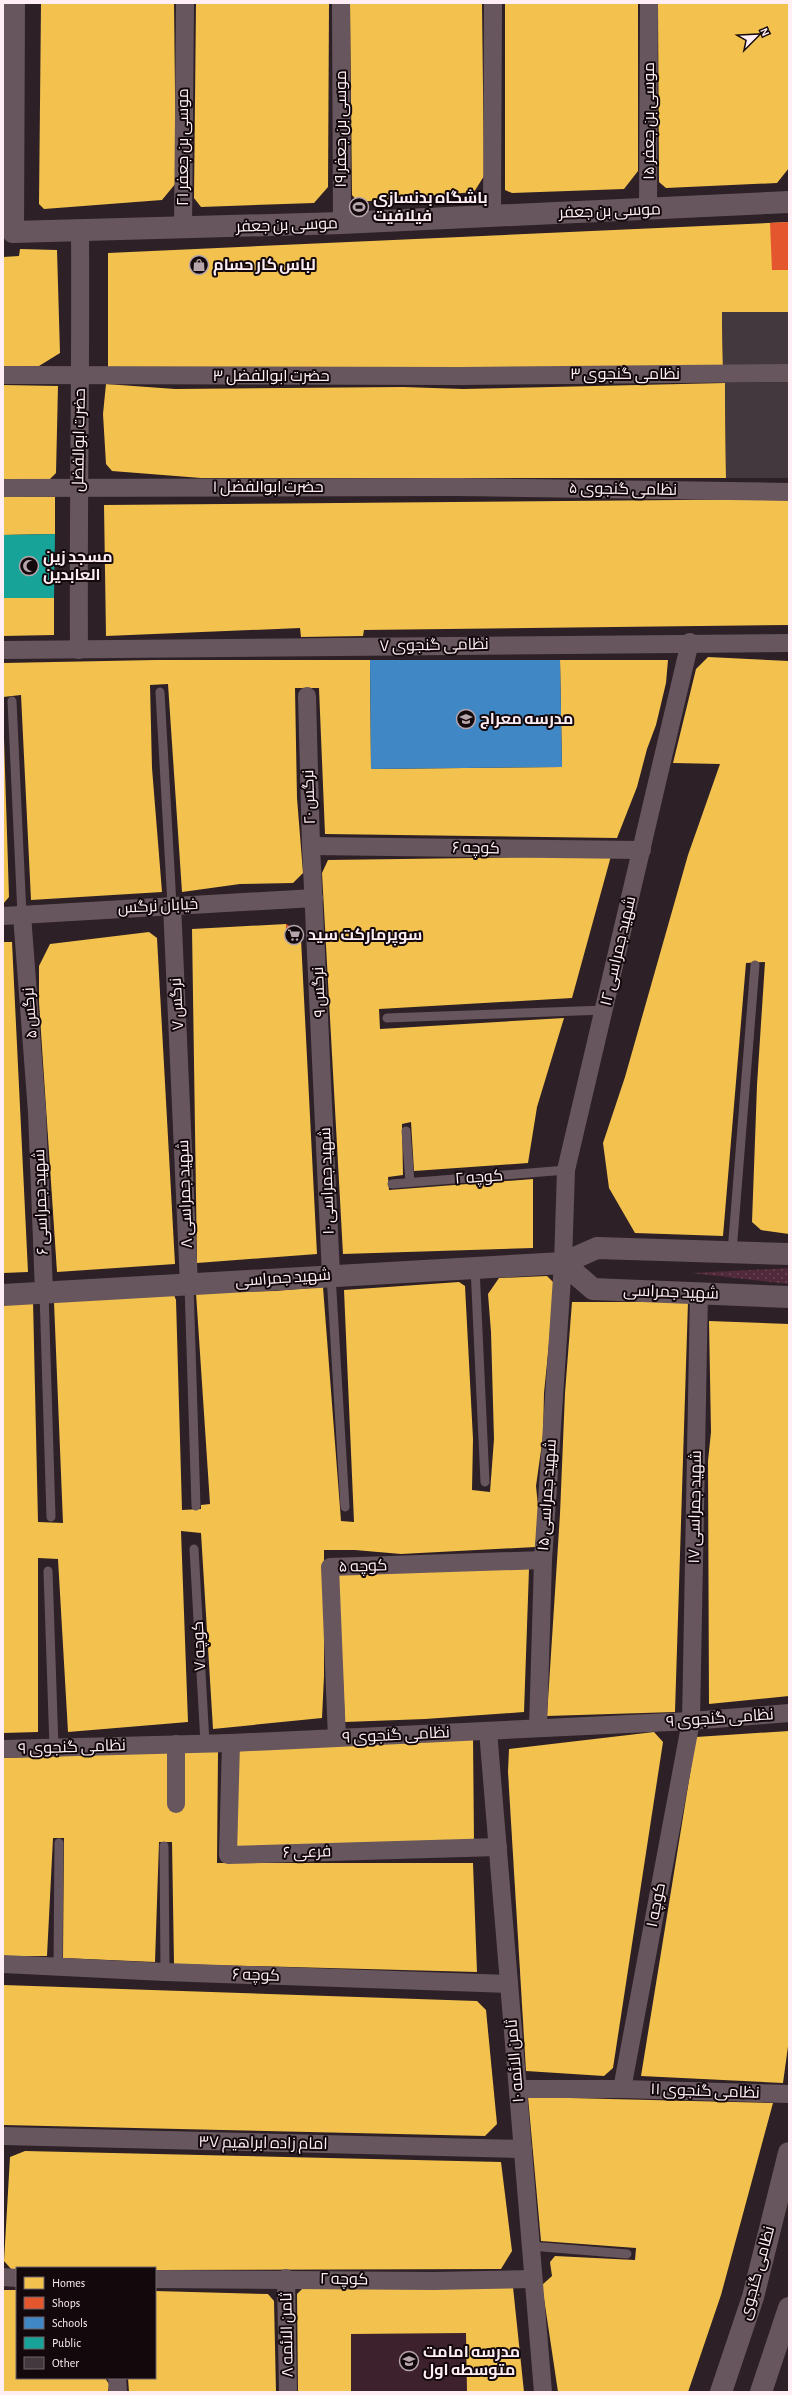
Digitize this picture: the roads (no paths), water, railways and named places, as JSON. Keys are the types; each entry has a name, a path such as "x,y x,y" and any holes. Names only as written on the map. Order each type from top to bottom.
{"street":[{"name":"موسی بن جعفر","path":"14,3 8,143 8,235 80,231 342,223 648,210 789,202"},
{"name":"موسی بن جعفر ۲۱","path":"183,229 184,3"},
{"name":"موسی بن جعفر ۱۹","path":"341,3 342,223"},
{"path":"492,216 493,3"},
{"name":"موسی بن جعفر ۱۵","path":"648,210 649,3"},
{"name":"حضرت ابوالفضل","path":"79,650 78,488 81,375 80,231"},
{"name":"نظامی گنجوی ۳","path":"461,376 789,373"},
{"name":"حضرت ابوالفضل ۳","path":"3,375 461,376"},
{"name":"حضرت ابوالفضل ۱","path":"3,488 458,487"},
{"name":"نظامی گنجوی ۵","path":"458,487 789,492"},
{"name":"نظامی گنجوی ۷","path":"3,650 690,642 789,643"},
{"name":"شهید جمراسی ۱۲","path":"563,1263 566,1170 605,1010 690,642"},
{"name":"نرگس ۲۰","path":"306,696 314,898"},
{"name":"کوچه ۶","path":"311,846 642,850"},
{"name":"خیابان نرگس","path":"3,916 172,905 314,898"},
{"name":"نرگس ۹","path":"314,898 323,1087"},
{"name":"نرگس ۷","path":"172,905 182,1102"},
{"name":"نرگس ۵","path":"22,915 37,1112"},
{"name":"شهید جمراسی ۱۰","path":"323,1087 332,1275"},
{"name":"شهید جمراسی ۸","path":"182,1102 189,1285"},
{"name":"شهید جمراسی ۶","path":"37,1112 44,1292"},
{"name":"شهید جمراسی","path":"3,1295 563,1263 596,1248 789,1254"},
{"name":"شهید جمراسی","path":"563,1263 593,1289 700,1292 789,1297"},
{"name":"شهید جمراسی ۱۵","path":"538,1728 543,1560 563,1263"},
{"name":"شهید جمراسی ۱۷","path":"691,1721 700,1292"},
{"name":"کوچه ۵","path":"337,1738 330,1566 543,1560"},
{"name":"نظامی گنجوی ۹","path":"3,1749 230,1743 691,1721 789,1713"},
{"name":"کوچه ۱","path":"622,2089 691,1721"},
{"name":"ثامن الائمه ۱۰","path":"488,1731 543,2392"},
{"name":"فرعی ۶","path":"230,1743 228,1854 498,1847"},
{"path":"176,1744 176,1804"},
{"name":"کوچه ۶","path":"3,1964 165,1972 509,1984"},
{"name":"نظامی گنجوی ۱۱","path":"518,2089 622,2089 789,2094"},
{"name":"امام زاده ابراهیم ۳۷","path":"3,2136 523,2149"},
{"name":"نظامی گنجوی","path":"721,2392 753,2297 789,2153"},
{"path":"3,2277 16,2278"},
{"name":"ثامن الائمه ۸","path":"286,2278 288,2392"},
{"name":"کوچه ۲","path":"156,2279 533,2279"},
{"path":"761,2392 789,2308"},
{"path":"117,2379 118,2392"}],"lane":[{"path":"160,692 172,905"},
{"path":"12,701 22,915"},
{"path":"732,1252 755,965"},
{"path":"387,1018 605,1010"},
{"path":"406,1131 410,1182"},
{"name":"کوچه ۲","path":"392,1184 566,1170"},
{"path":"474,1267 485,1482"},
{"path":"332,1275 345,1507"},
{"path":"189,1285 196,1506"},
{"path":"44,1292 51,1517"},
{"name":"کوچه ۷","path":"194,1549 205,1743"},
{"path":"48,1571 54,1748"},
{"path":"58,1966 59,1843"},
{"path":"164,1846 165,1972"},
{"path":"531,2246 627,2254"}],"place":[{"name":"باشگاه بدنسازی فیلافیت","path":"359,207"},
{"name":"لباس کار حسام","path":"199,265"},
{"name":"مسجد زین العابدین","path":"29,566"},
{"name":"مدرسه معراج","path":"466,719"},
{"name":"سوپرمارکت سید","path":"294,935"},
{"name":"مدرسه امامت متوسطه اول","path":"409,2361"}]}
